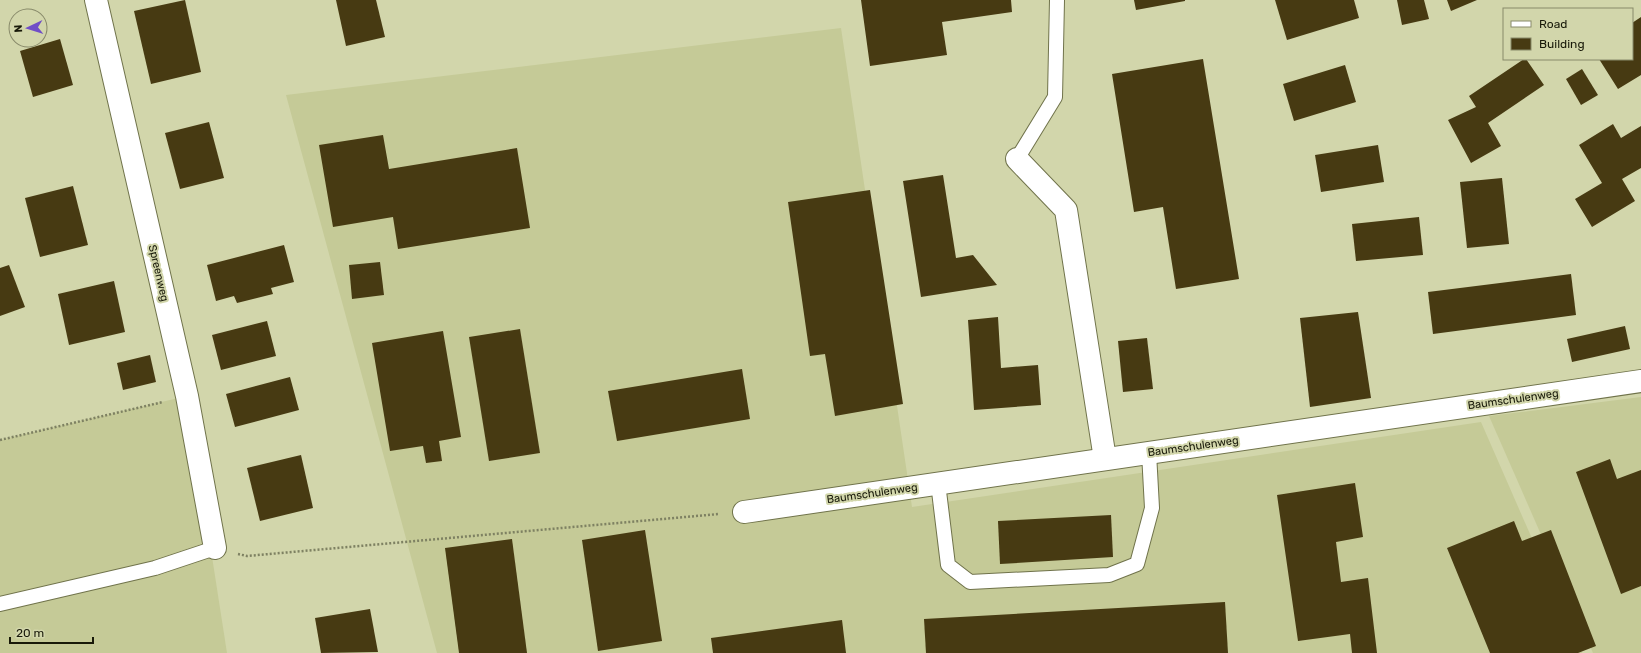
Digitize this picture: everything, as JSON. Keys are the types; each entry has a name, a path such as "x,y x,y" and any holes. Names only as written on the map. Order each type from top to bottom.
{"street":[{"name":"Spreenweg","path":"96,0 187,396 215,548"},
{"path":"1017,159 1066,210 1104,459"},
{"name":"Baumschulenweg","path":"744,512 1641,380"}],"lane":[{"path":"1017,159 1055,97 1057,0"},
{"path":"938,483 948,565 970,582 1109,575 1137,564 1152,508 1149,453"},
{"path":"0,604 155,568 215,548"}],"path":[{"path":"0,440 187,396"},
{"path":"215,548 247,556 744,512"}],"shaded area":[{"path":"841,28 912,507 1481,422 1582,653 437,653 286,95"},
{"path":"187,396 227,653 0,653 0,440"},
{"path":"1641,397 1641,653 1593,653 1489,416"}],"building":[{"path":"185,0 201,72 151,84 134,11"},
{"path":"336,0 376,0 385,37 346,46"},
{"path":"861,0 1011,0 1012,12 942,22 947,55 870,66"},
{"path":"1134,0 1185,0 1185,1 1136,10"},
{"path":"1275,0 1354,0 1359,18 1287,40"},
{"path":"1397,0 1424,0 1429,19 1402,25"},
{"path":"1447,0 1477,0 1451,11"},
{"path":"1641,17 1641,75 1618,89 1600,60 1633,60 1633,22"},
{"path":"60,39 73,85 33,97 20,51 30,48 48,48 48,43"},
{"path":"1203,59 1239,279 1176,289 1163,207 1134,212 1112,74"},
{"path":"1523,60 1527,60 1544,85 1488,123 1501,146 1471,163 1448,120 1476,107 1469,96"},
{"path":"1345,65 1356,102 1294,121 1283,84"},
{"path":"1582,69 1598,95 1581,105 1566,79"},
{"path":"209,122 224,178 180,189 165,133"},
{"path":"1613,124 1621,138 1641,126 1641,168 1622,179 1635,201 1592,227 1575,199 1602,183 1579,145"},
{"path":"383,135 389,169 517,148 530,228 398,249 393,217 333,227 319,145"},
{"path":"1378,145 1384,182 1321,192 1315,155"},
{"path":"943,175 956,258 973,255 997,285 921,297 903,181"},
{"path":"1502,178 1509,244 1467,248 1460,182"},
{"path":"73,186 88,245 40,257 25,198"},
{"path":"870,190 903,404 835,416 825,354 810,356 788,202"},
{"path":"1419,217 1423,255 1356,261 1352,224"},
{"path":"284,245 294,282 271,288 273,294 237,303 234,296 216,301 207,265"},
{"path":"380,262 384,295 352,299 349,265"},
{"path":"9,265 25,307 0,316 0,268"},
{"path":"1571,274 1576,315 1433,334 1428,292"},
{"path":"114,281 125,332 69,345 58,294"},
{"path":"1358,312 1371,398 1310,407 1300,318"},
{"path":"998,317 1001,368 1038,365 1041,405 974,410 968,320"},
{"path":"267,321 276,356 221,370 212,335"},
{"path":"1625,326 1630,349 1572,362 1567,339"},
{"path":"520,329 540,453 489,461 469,337"},
{"path":"443,331 461,437 439,441 442,461 426,463 423,446 390,451 372,343"},
{"path":"1147,338 1153,389 1123,392 1118,341"},
{"path":"150,355 156,382 123,390 117,363"},
{"path":"742,369 750,419 617,441 608,391"},
{"path":"290,377 299,410 235,427 226,394"},
{"path":"301,455 313,508 260,521 247,468"},
{"path":"1610,459 1617,479 1641,470 1641,586 1621,594 1576,472"},
{"path":"1355,483 1363,537 1336,542 1341,582 1368,578 1377,653 1352,653 1350,634 1298,641 1277,495"},
{"path":"1111,515 1113,557 1000,564 998,521"},
{"path":"1514,521 1522,541 1551,530 1596,646 1578,653 1490,653 1447,548"},
{"path":"645,530 662,641 598,651 582,540"},
{"path":"512,539 527,653 459,653 445,548"},
{"path":"1225,602 1228,653 926,653 924,619"},
{"path":"370,609 378,652 321,653 315,618"},
{"path":"842,620 846,653 713,653 711,638"}]}
